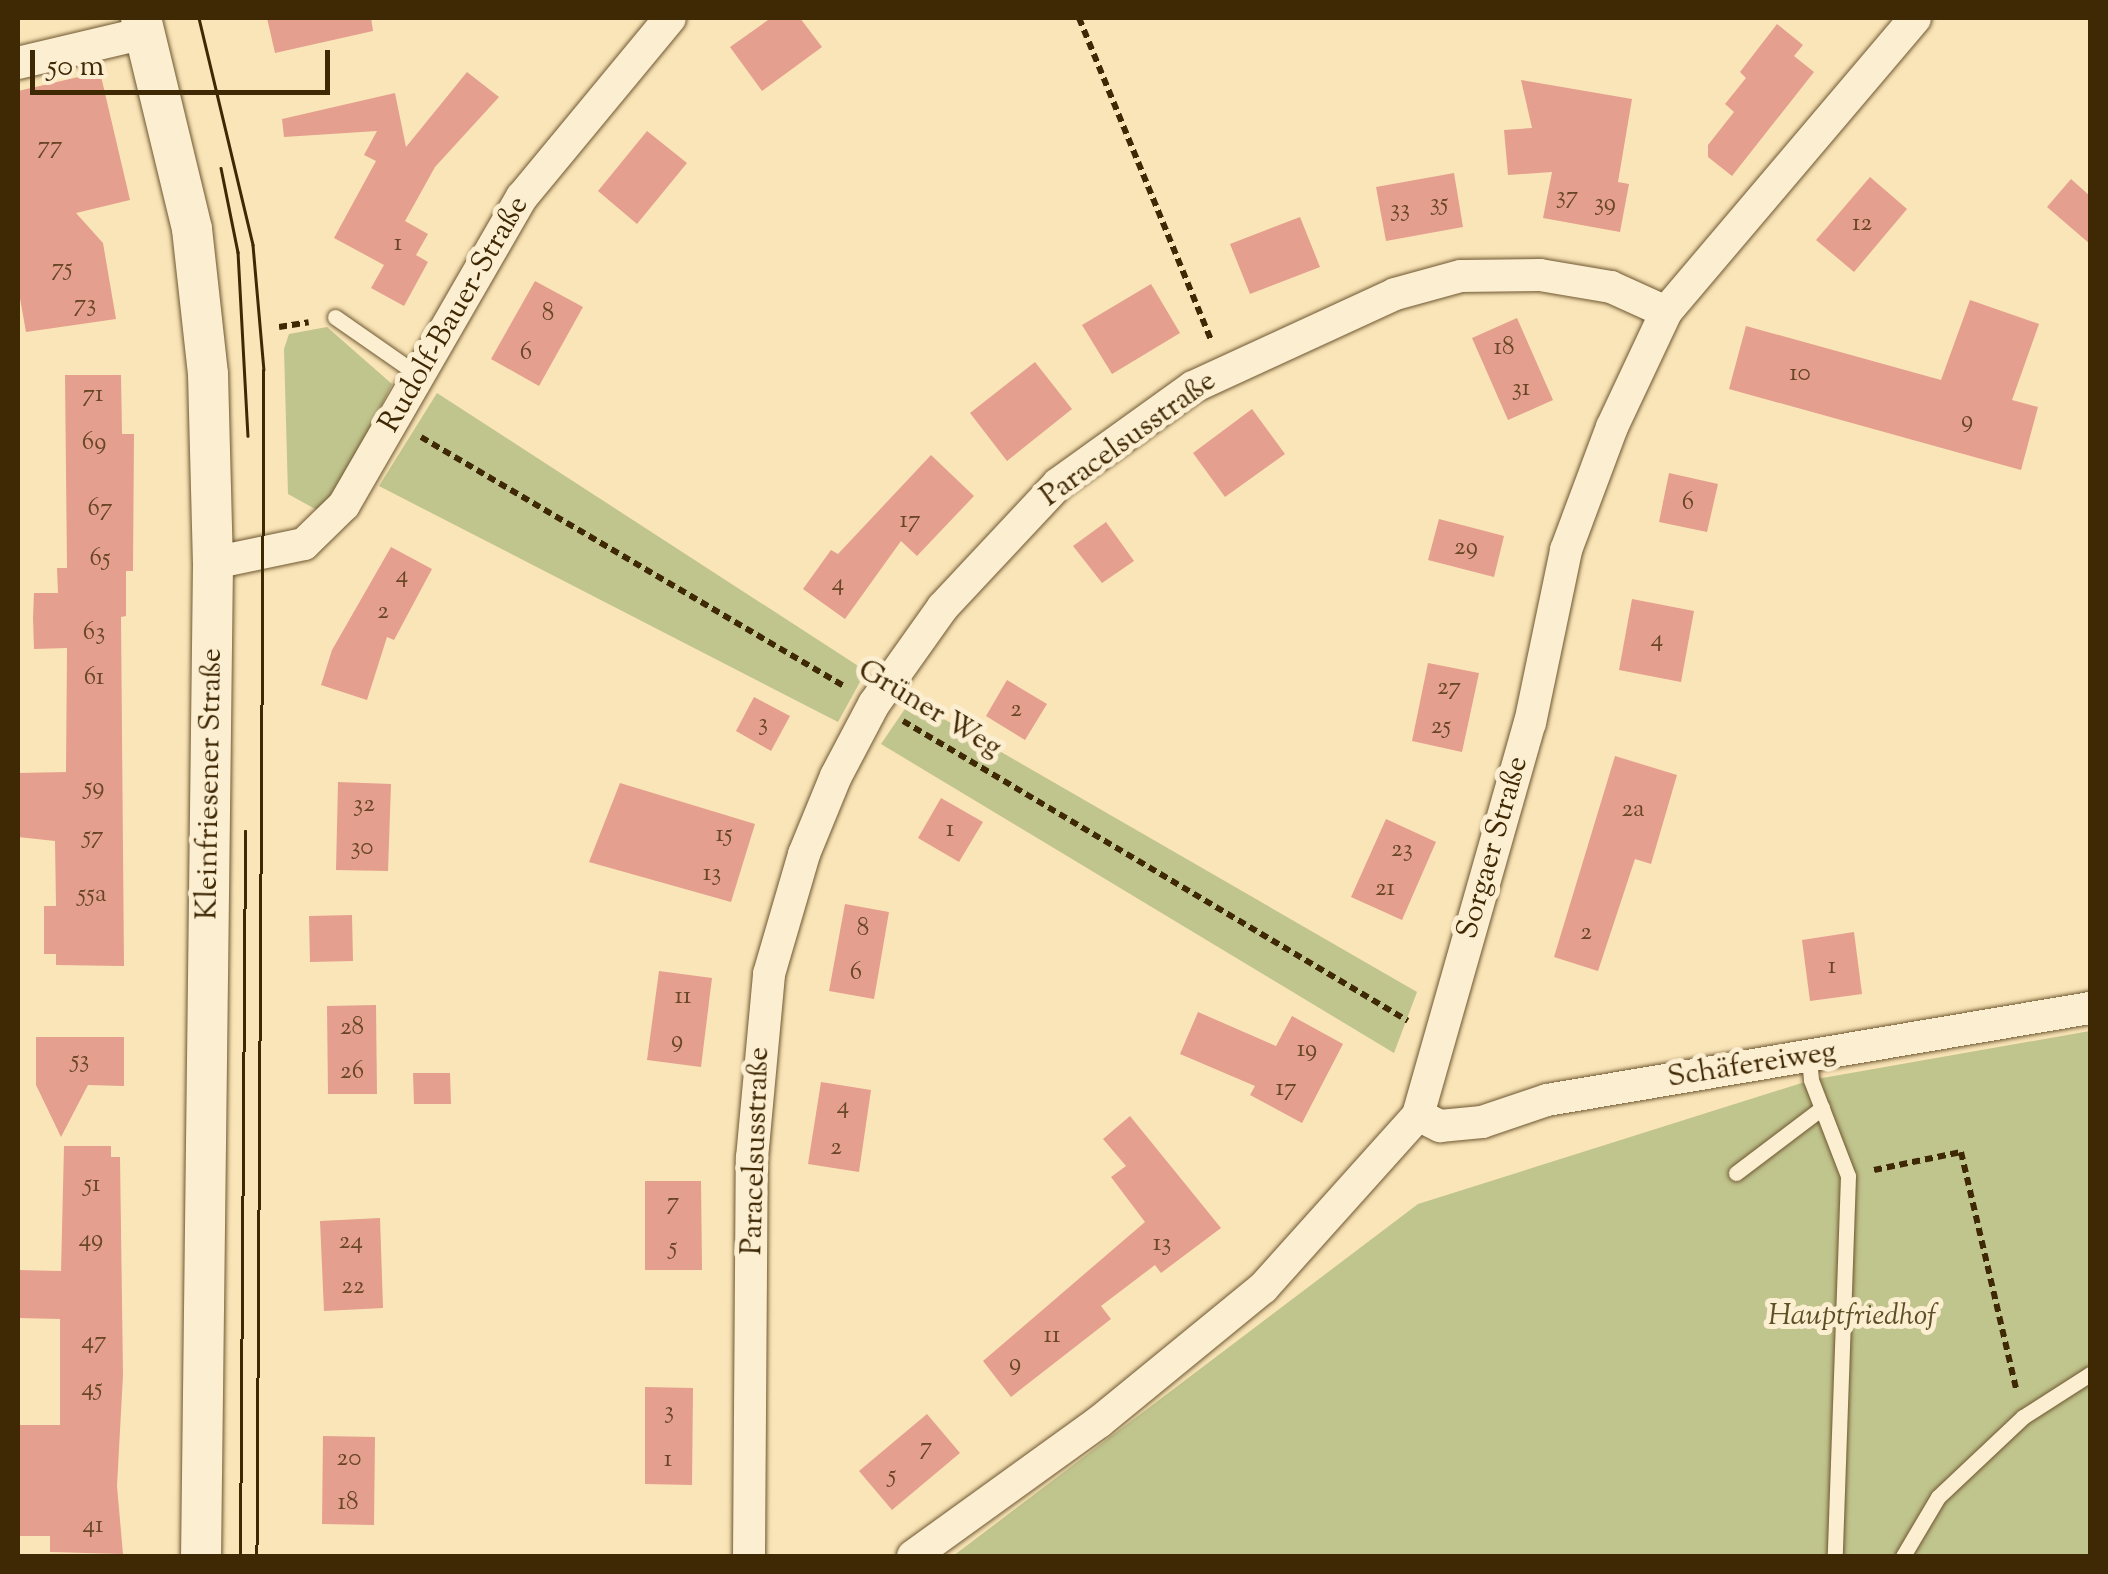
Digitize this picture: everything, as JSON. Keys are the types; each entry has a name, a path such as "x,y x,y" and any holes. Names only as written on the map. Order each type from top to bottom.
{"street":[{"name":"Rudolf-Bauer-Straße","path":"213,562 304,544 344,505 522,196 670,18"},
{"name":"Sorgaer Straße","path":"913,1556 1099,1422 1263,1288 1418,1114 1530,723 1566,550 1666,312 1914,18"},
{"path":"18,63 143,25"},
{"name":"Kleinfriesener Straße","path":"143,25 192,229 208,374 213,562 201,1556"},
{"name":"Paracelsusstraße","path":"750,1556 752,1158 769,974 804,854 874,704 943,607 1058,484 1224,371 1395,294 1461,276 1540,275 1611,286 1666,312"},
{"name":"Schäfereiweg","path":"1418,1114 1440,1126 1482,1122 1547,1100 2090,1008"}],"lane":[{"path":"335,317 420,376"},
{"path":"1809,1057 1822,1108 1848,1176 1835,1556"},
{"path":"1736,1173 1822,1108"},
{"path":"1903,1556 1938,1497 2023,1416 2090,1374"}],"path":[{"path":"1080,18 1224,371"},
{"name":"Grüner Weg","path":"394,422 1440,1040"},
{"path":"1848,1176 1962,1152 2016,1388"}],"green space":[{"path":"327,327 392,384 337,496 317,510 288,494 284,349 289,334"},
{"path":"437,393 866,671 838,722 379,486"},
{"path":"911,700 1417,992 1394,1053 881,744"},
{"name":"Hauptfriedhof","path":"2090,1031 2090,1556 953,1556 1418,1204 1811,1080"}],"building":[{"path":"267,18 371,18 373,31 275,53"},
{"path":"771,18 800,18 822,47 762,91 730,47"},
{"path":"1777,24 1803,45 1794,56 1814,72 1732,176 1708,157 1708,145 1734,112 1725,104 1746,78 1740,72"},
{"path":"100,72 130,200 76,213 103,243 116,319 26,332 18,287 18,91"},
{"path":"467,72 499,97 435,167 405,221 428,234 416,255 428,262 404,306 371,288 384,265 334,238 376,161 364,155 377,131 284,137 282,119 395,93 406,147"},
{"path":"1521,80 1632,99 1618,182 1629,184 1620,232 1543,218 1552,172 1508,175 1504,130 1532,128"},
{"path":"647,131 687,163 637,224 598,191"},
{"path":"1454,173 1463,227 1386,241 1376,187"},
{"path":"1870,177 1907,209 1854,272 1816,240"},
{"path":"2071,179 2090,196 2090,244 2047,207"},
{"path":"1300,217 1320,267 1250,294 1230,244"},
{"path":"535,281 583,307 539,386 491,359"},
{"path":"1151,284 1180,333 1112,374 1082,325"},
{"path":"1970,300 2039,324 2012,400 2038,407 2021,470 1729,389 1746,326 1941,380"},
{"path":"1517,318 1553,400 1508,420 1472,338"},
{"path":"1035,362 1072,409 1007,461 970,413"},
{"path":"65,375 121,375 122,434 134,434 133,571 126,571 126,616 121,617 124,966 56,965 56,954 44,954 44,906 56,906 55,841 18,837 18,773 66,772 67,648 34,649 33,618 34,593 58,593 57,568 67,568"},
{"path":"1252,409 1285,454 1225,497 1193,453"},
{"path":"931,455 974,496 917,556 901,541 845,619 803,589 831,550 838,554"},
{"path":"1669,473 1718,484 1707,532 1659,522"},
{"path":"1439,519 1504,536 1494,577 1428,560"},
{"path":"1106,522 1134,561 1102,583 1073,546"},
{"path":"391,547 432,569 394,640 387,637 367,700 321,685 332,650"},
{"path":"1632,599 1694,611 1681,682 1619,670"},
{"path":"1428,663 1479,673 1462,752 1412,741"},
{"path":"1007,680 1047,704 1025,740 986,716"},
{"path":"754,697 790,716 771,751 736,731"},
{"path":"1615,756 1677,775 1651,864 1635,859 1598,971 1554,957"},
{"path":"338,782 391,784 388,871 336,870"},
{"path":"620,783 755,824 731,902 589,862"},
{"path":"941,798 983,822 959,862 918,838"},
{"path":"1386,819 1436,842 1402,920 1351,897"},
{"path":"845,904 889,912 874,999 829,991"},
{"path":"352,915 353,961 310,962 309,916"},
{"path":"1854,932 1862,994 1810,1001 1802,940"},
{"path":"659,971 712,978 701,1067 647,1060"},
{"path":"376,1005 377,1094 328,1094 327,1006"},
{"path":"1198,1012 1276,1046 1292,1016 1343,1044 1302,1123 1250,1095 1255,1086 1180,1054"},
{"path":"36,1037 124,1037 124,1086 88,1085 61,1137 36,1085"},
{"path":"413,1073 450,1073 451,1104 414,1104"},
{"path":"821,1082 871,1090 859,1172 808,1164"},
{"path":"1130,1116 1221,1228 1161,1273 1155,1265 1101,1306 1111,1319 1011,1397 983,1361 1145,1222 1111,1177 1126,1166 1103,1139"},
{"path":"64,1146 111,1146 111,1157 120,1157 123,1375 117,1486 123,1554 50,1552 50,1536 18,1536 18,1425 60,1425 60,1319 18,1318 18,1270 61,1271"},
{"path":"645,1181 701,1181 702,1270 645,1270"},
{"path":"380,1218 383,1308 324,1311 320,1221"},
{"path":"645,1387 693,1388 692,1485 645,1484"},
{"path":"927,1414 960,1453 892,1510 859,1471"},
{"path":"323,1436 375,1437 374,1525 322,1524"}],"tram line":[{"path":"199,18 253,245 264,370 257,1556"},
{"path":"221,168 238,252 248,436"},
{"path":"240,1556 245,831"}]}
